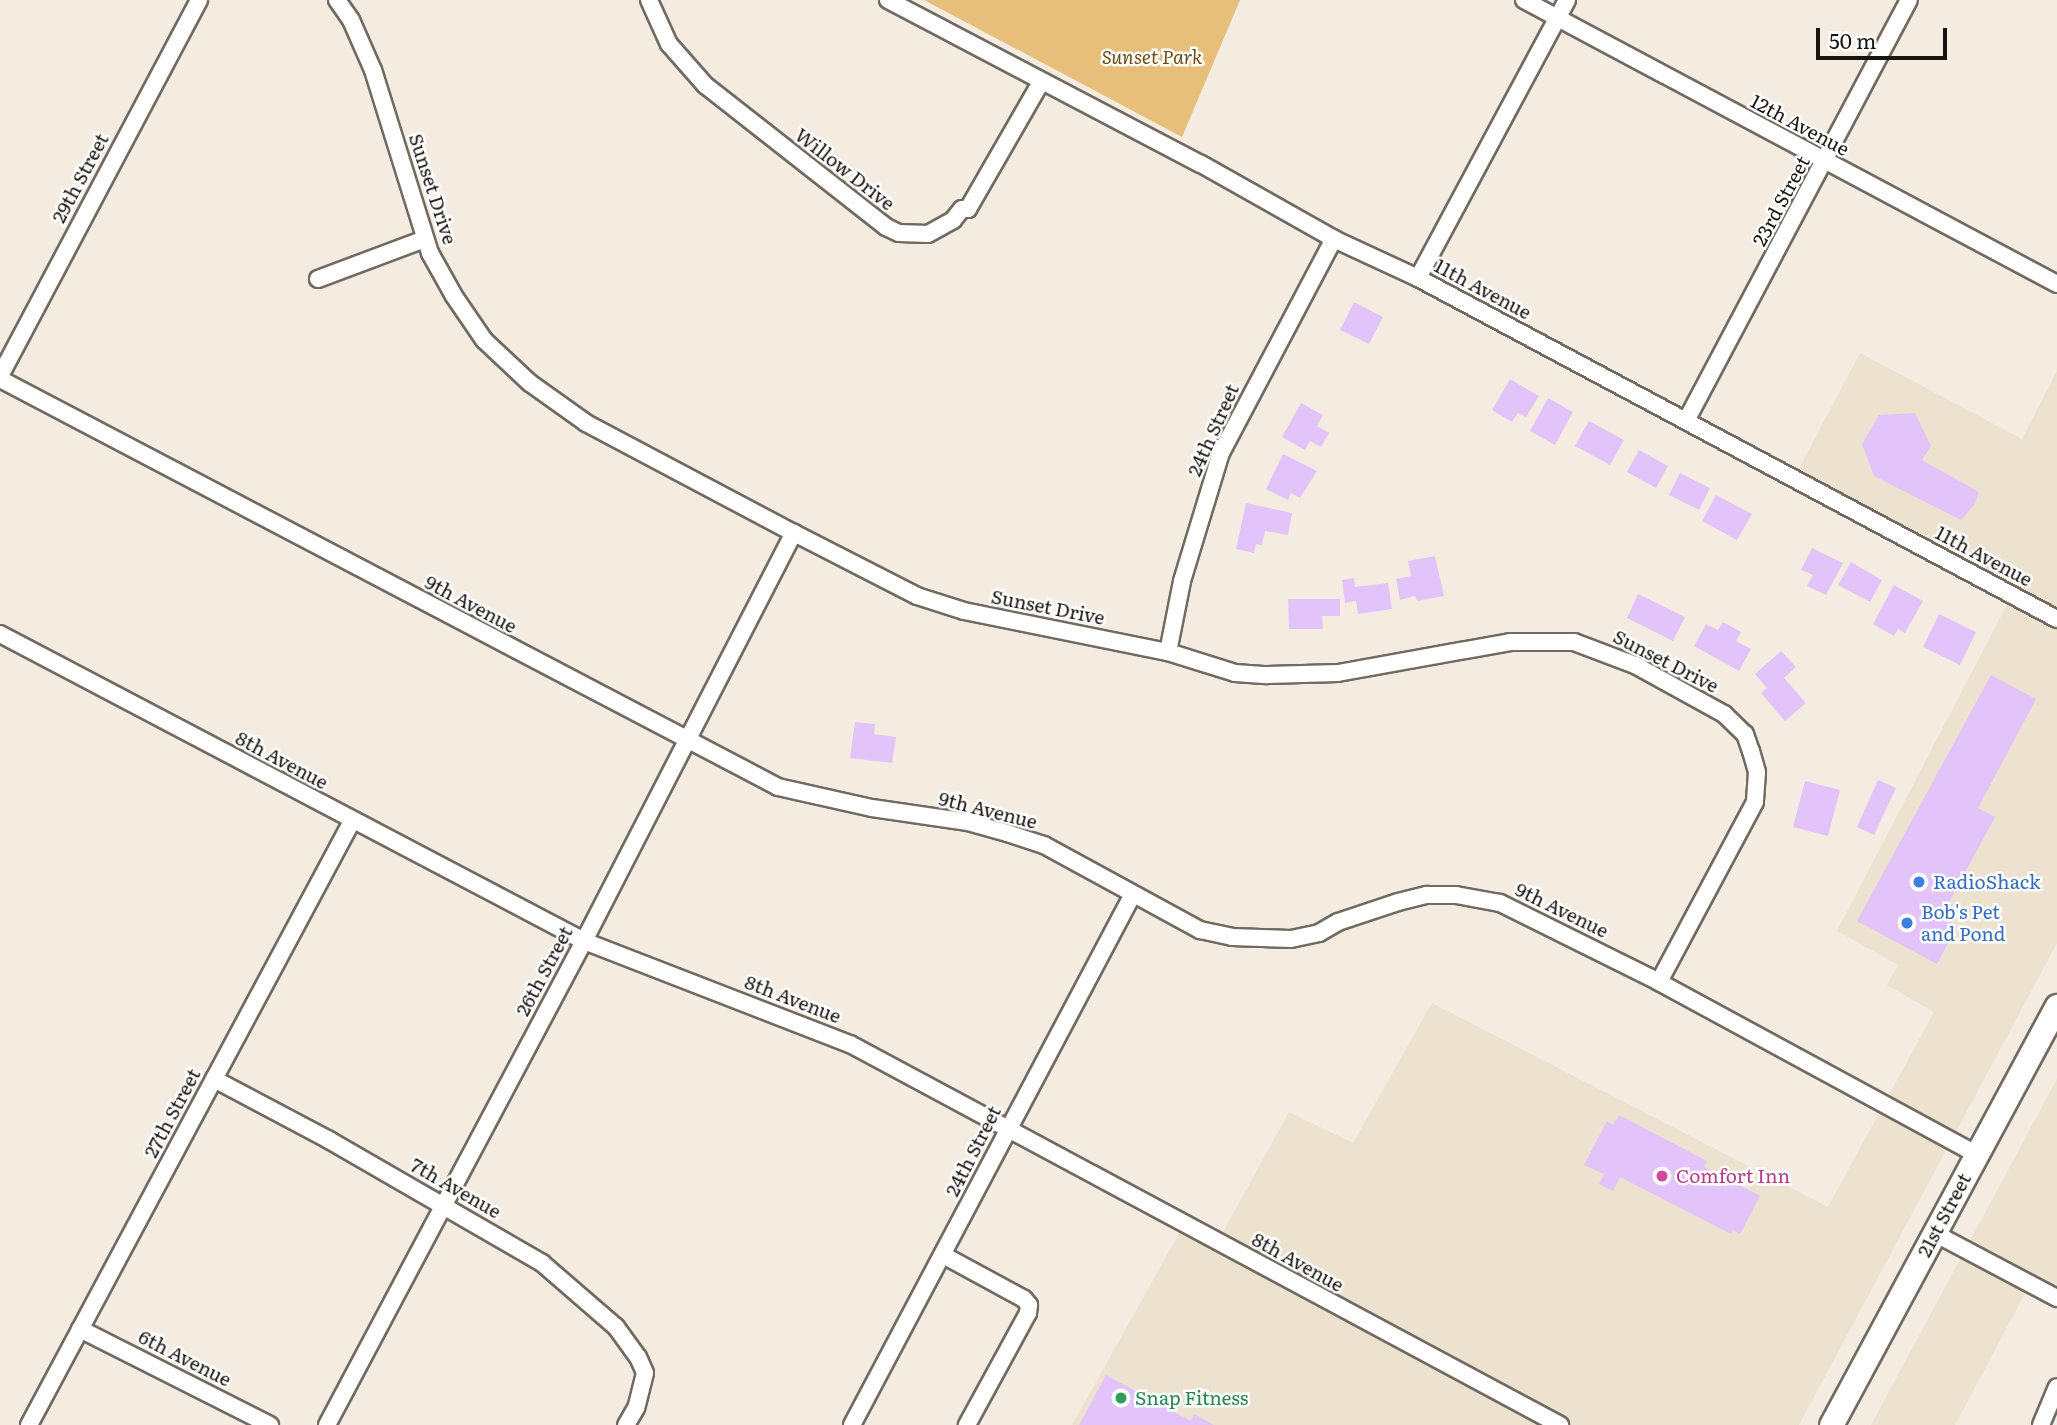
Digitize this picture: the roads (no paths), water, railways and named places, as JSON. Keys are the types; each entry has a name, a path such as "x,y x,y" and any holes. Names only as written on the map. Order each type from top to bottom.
{"main road":[{"name":"21st Street","path":"1831,1425 2057,1006"}],"street":[{"name":"29th Street","path":"0,377 199,0"},
{"name":"Sunset Drive","path":"337,0 351,20 373,70 425,239 454,296 484,340 530,383 586,424 794,533 917,596 964,611 1168,652 1235,673 1338,673 1510,642 1574,642 1635,666 1724,714 1745,734 1751,751 1757,772 1755,802 1659,982"},
{"name":"Willow Drive","path":"649,0 668,44 705,85 886,227 899,233 928,234 947,224 962,209 968,209 1041,82"},
{"name":"11th Avenue","path":"888,0 1201,164 1334,239 1418,278 2057,619"},
{"name":"12th Avenue","path":"1524,0 1825,163 2057,284"},
{"path":"1418,278 1567,0"},
{"name":"23rd Street","path":"1686,421 1909,0"},
{"path":"318,279 425,239"},
{"name":"24th Street","path":"1168,652 1182,581 1221,453 1334,239"},
{"name":"9th Avenue","path":"0,377 778,787 872,808 968,822 1044,845 1132,896 1200,930 1261,940 1291,939 1319,933 1338,922 1417,897 1471,896 1500,903 1527,914 1659,982 1976,1154"},
{"name":"26th Street","path":"327,1425 584,941 794,533"},
{"name":"8th Avenue","path":"0,634 584,941 850,1044 1560,1425"},
{"name":"27th Street","path":"29,1425 352,821"},
{"name":"24th Street","path":"852,1425 1132,896"},
{"name":"7th Avenue","path":"214,1079 444,1204 542,1263 616,1327 645,1373 636,1408 626,1425"},
{"path":"1934,1233 2057,1298"},
{"path":"943,1255 1024,1298 1029,1305 1028,1313 967,1425"},
{"name":"6th Avenue","path":"80,1329 270,1425"},
{"path":"2041,1425 2057,1387"}],"place":[{"name":"RadioShack","path":"1919,882"},
{"name":"Bob's Pet and Pond","path":"1907,923"},
{"name":"Comfort Inn","path":"1662,1176"},
{"name":"Snap Fitness","path":"1121,1398"}],"park label":[{"name":"Sunset Park","path":"1152,57"}]}
